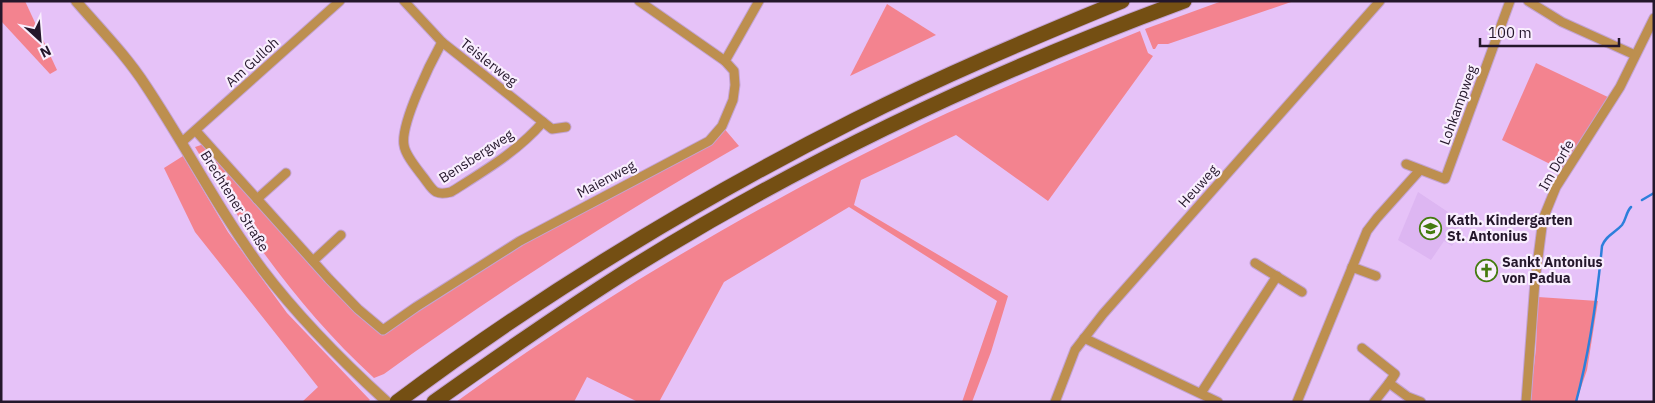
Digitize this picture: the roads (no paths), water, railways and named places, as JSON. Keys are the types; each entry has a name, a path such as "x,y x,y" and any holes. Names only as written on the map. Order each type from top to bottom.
{"highway":[{"path":"397,402 459,357 587,271 669,221 765,167 857,119 950,74 1122,1"},
{"path":"434,402 509,348 623,274 704,225 783,182 866,139 956,96 1086,39 1184,1"}],"street":[{"name":"Brechtener Straße","path":"76,1 124,56 146,85 221,209 262,268 316,333 387,402"},
{"name":"Am Gulloh","path":"182,142 340,1"},
{"name":"Teislerweg","path":"404,1 442,42 543,122 552,129 566,127"},
{"path":"639,1 725,61 760,1"},
{"name":"Heuweg","path":"1055,402 1075,350 1103,314 1380,1"},
{"name":"Lohkampweg","path":"1406,164 1445,179 1510,1"},
{"path":"1528,1 1562,22 1635,55"},
{"name":"Im Dorfe","path":"1526,402 1543,219 1556,187 1620,87 1654,18"},
{"name":"Bensbergweg","path":"442,42 428,67 404,132 404,147 417,170 435,193 451,192 510,153 528,139 543,122"},
{"name":"Maienweg","path":"384,330 416,307 520,241 709,141 722,126 733,100 734,71 725,61"},
{"name":"Brechtener Straße","path":"196,131 358,309 384,330"},
{"path":"1296,402 1367,232 1420,170"},
{"name":"Brechtener Straße","path":"257,199 286,173"},
{"path":"313,261 341,235"},
{"path":"1255,263 1302,292"},
{"path":"1352,267 1376,276"},
{"path":"1201,394 1277,276"},
{"path":"1084,338 1218,402"},
{"path":"1362,348 1395,374 1374,402"},
{"path":"1389,382 1408,397 1420,402"}],"waterway":[{"path":"1642,200 1654,193"},
{"path":"1576,402 1592,324 1602,246 1608,237 1622,225 1631,207"}],"place":[{"name":"Kath. Kindergarten St. Antonius","path":"1431,228"},
{"name":"Sankt Antonius von Padua","path":"1486,270"}]}
